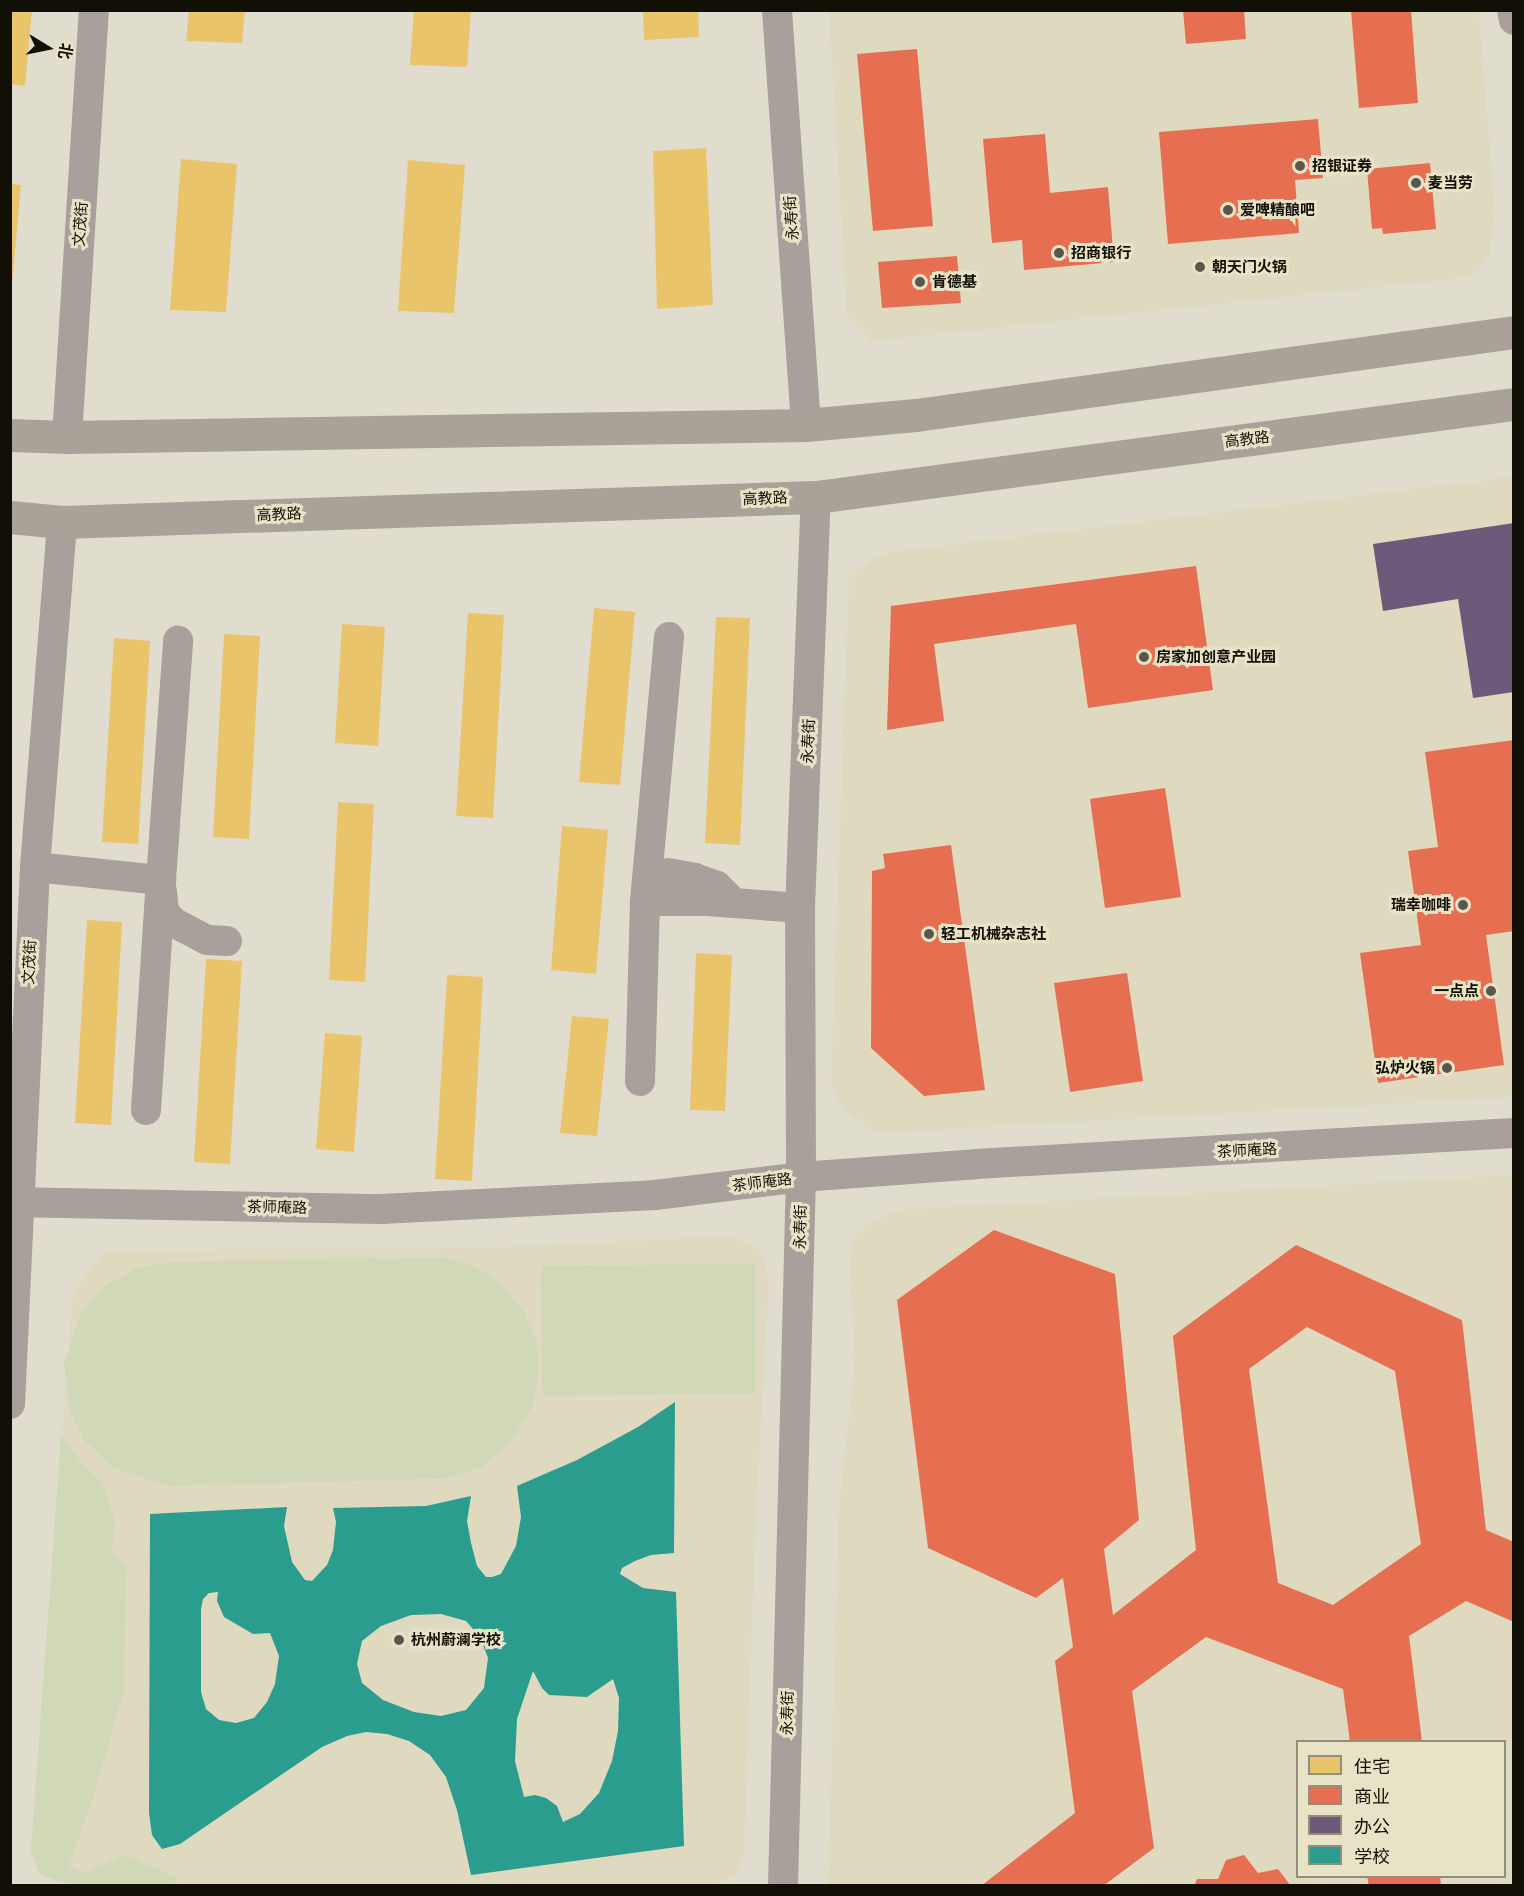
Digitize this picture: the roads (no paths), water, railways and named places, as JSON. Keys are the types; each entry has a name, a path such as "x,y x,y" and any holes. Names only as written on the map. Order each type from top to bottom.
{"main road":[{"path":"10,435 67,437 806,425 916,415 1514,332"},
{"name":"高教路","path":"10,517 62,522 816,497 1514,404"}],"street":[{"name":"文茂街","path":"67,437 94,10"},
{"name":"永寿街","path":"777,10 806,425"},
{"path":"1512,10 1514,20"},
{"name":"永寿街","path":"783,1886 801,1177 800,908 816,497"},
{"name":"文茂街","path":"10,1404 15,1202 35,867 62,522"},
{"path":"640,1081 645,903 669,637"},
{"path":"146,1110 178,641"},
{"path":"35,867 161,880"},
{"path":"668,873 695,878 717,886 735,903"},
{"path":"161,880 164,912 173,922 207,940 227,941"},
{"path":"645,903 658,901 735,903 800,908"},
{"name":"茶师庵路","path":"15,1202 381,1209 655,1195 801,1177 976,1164 1514,1133"}],"place":[{"name":"招银证券","path":"1300,166"},
{"name":"麦当劳","path":"1416,183"},
{"name":"爱啤精酿吧","path":"1228,210"},
{"name":"招商银行","path":"1059,253"},
{"name":"朝天门火锅","path":"1200,267"},
{"name":"肯德基","path":"920,282"},
{"name":"房家加创意产业园","path":"1144,657"},
{"name":"瑞幸咖啡","path":"1463,905"},
{"name":"轻工机械杂志社","path":"929,934"},
{"name":"一点点","path":"1491,991"},
{"name":"弘炉火锅","path":"1447,1068"},
{"name":"杭州蔚澜学校","path":"399,1640"}]}
